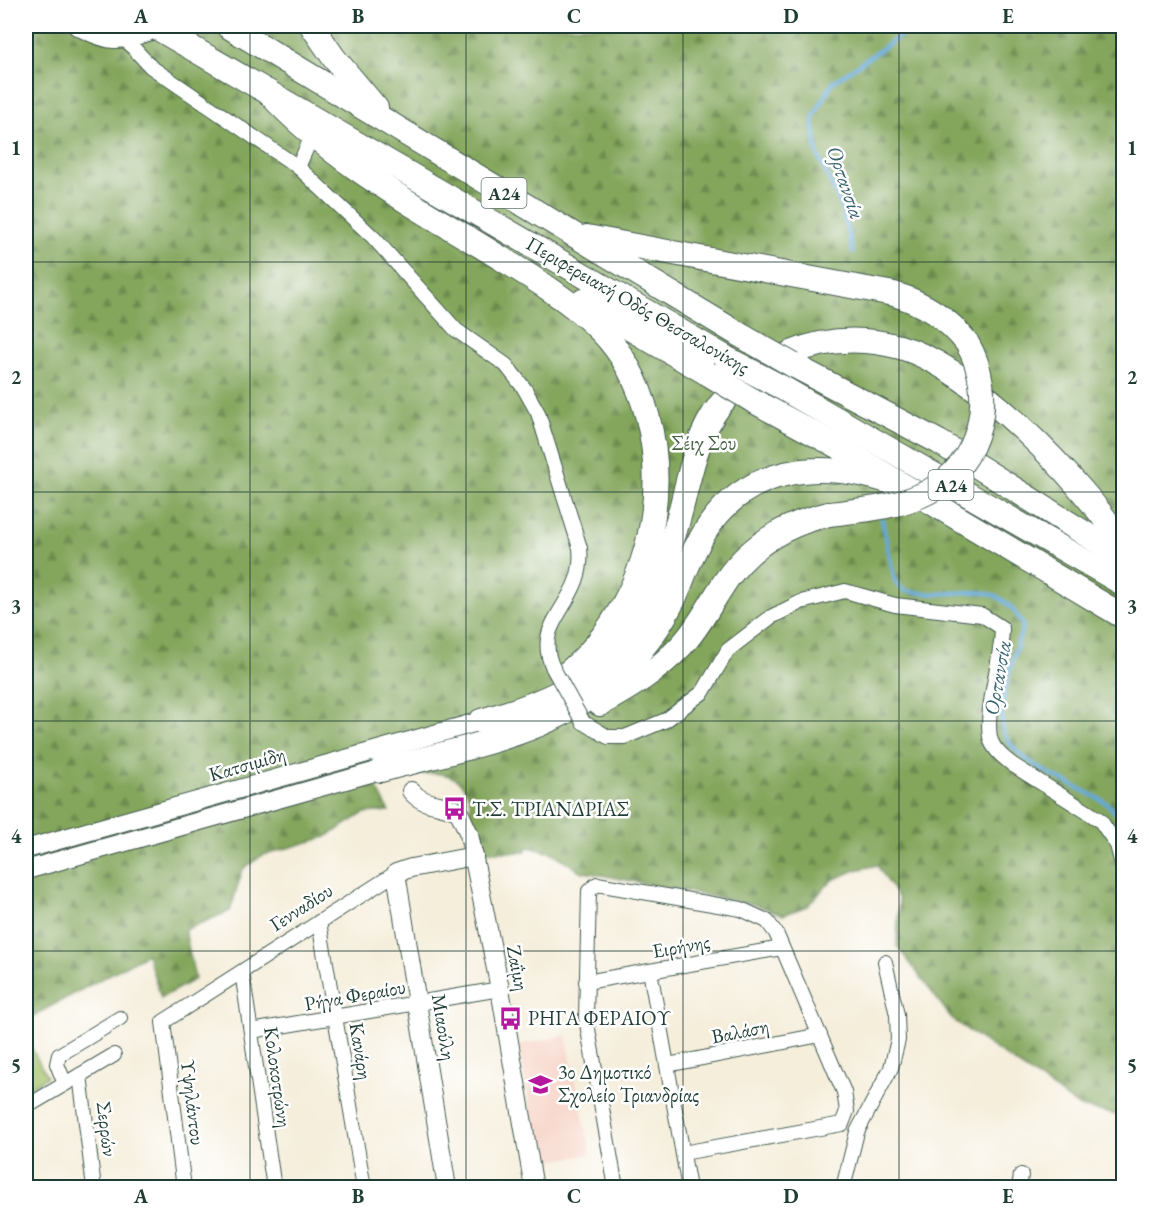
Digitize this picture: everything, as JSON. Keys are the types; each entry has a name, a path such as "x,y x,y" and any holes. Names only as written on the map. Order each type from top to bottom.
{"highway":[{"name":"Περιφερειακή Οδός Θεσσαλονίκης","path":"228,26 740,335 939,442 1124,558"},
{"path":"312,26 334,58 389,123"},
{"name":"Περιφερειακή Οδός Θεσσαλονίκης","path":"151,29 268,92 1124,584"},
{"path":"268,92 312,136 375,182 532,277 584,301 752,400 837,446 897,484 1124,617"},
{"path":"381,770 567,720 642,680 681,646 731,573 750,552 775,534 829,514 902,503 935,488 955,470 975,440 983,405 980,375 967,344 937,314 918,302 849,284 738,267 568,233"},
{"path":"481,721 545,689 591,651 619,610 638,572 651,530 655,506 656,471 651,429 626,365 600,330 532,277"},
{"path":"481,721 525,708 564,691 590,674 619,646 641,617 658,585 697,449 714,413 731,392 756,371 778,358 805,348 839,341 868,340 907,350 954,374 1041,447 1074,480 1100,511 1124,546"},
{"path":"501,737 579,704 624,668 648,641 665,615 707,529 730,504 749,490 782,474 821,468 868,474 897,484"}],"main road":[{"path":"77,26 105,40 126,39 151,29"},
{"name":"Κατσιμίδη","path":"26,849 481,721"},
{"path":"26,870 381,770"},
{"name":"Ζαΐμη","path":"411,791 417,799 459,812 474,856 500,989 534,1188"},
{"name":"Γενναδίου","path":"396,873 411,867 474,856"},
{"name":"Μιαούλη","path":"396,873 447,1188"}],"street":[{"path":"126,39 151,67 298,167 374,238 456,330 506,365 524,388 538,413 580,548 582,564 572,593 553,621 546,639 547,656 583,722 608,737 625,737 666,720 703,692 728,650 771,616 801,602 845,591 895,605 982,615 1002,628 1002,648 989,722 992,741 1001,756 1013,765 1100,820 1117,845 1124,872"},
{"path":"298,167 312,136"},
{"name":"Γενναδίου","path":"163,1022 396,873"},
{"path":"616,1188 587,1030 589,891 592,886 606,883 749,911 767,921 783,948 844,1092 847,1111 844,1122 683,1153"},
{"name":"Κανάρη","path":"319,922 364,1188"},
{"name":"Ειρήνης","path":"586,982 783,948"},
{"path":"843,1188 857,1132 891,1068 898,1040 897,1015 885,962"},
{"path":"650,971 689,1188"},
{"name":"Κολοκοτρώνη","path":"242,972 274,1188"},
{"name":"Ρήγα Φεραίου","path":"251,1031 500,989"},
{"path":"65,1084 57,1064 59,1055 120,1018"},
{"name":"Υψηλάντου","path":"163,1022 184,1188"},
{"name":"Βαλάση","path":"667,1065 820,1035"},
{"path":"26,1107 114,1055"},
{"name":"Σερρών","path":"80,1075 94,1188"}],"shaded area":[{"path":"566,1035 591,1154 540,1163 518,1045"}],"green space":[{"name":"Σέιχ Σου","path":"26,26 1123,26 1123,1116 1080,1107 953,1020 897,946 899,899 877,865 856,870 832,880 807,906 783,915 756,905 580,871 553,853 527,847 525,852 478,852 469,819 471,803 464,787 455,779 443,774 416,775 376,786 389,811 364,813 326,837 263,855 243,869 230,911 185,930 195,979 161,998 147,954 26,1020"},
{"path":"26,1038 47,1077 26,1090"}],"waterway":[{"name":"Ορτανσία","path":"853,252 840,204 817,153 813,118 833,82 915,26"},
{"name":"Ορτανσία","path":"881,515 895,582 905,591 934,594 987,593 1006,603 1015,612 1023,625 1008,677 1003,705 1003,729 1009,741 1032,763 1106,803 1124,824"}],"place":[{"name":"Τ.Σ. ΤΡΙΑΝΔΡΙΑΣ","path":"454,809"},
{"name":"ΡΗΓΑ ΦΕΡΑΙΟΥ","path":"510,1018"},
{"name":"3ο Δημοτικό Σχολείο Τριανδρίας","path":"540,1084"}]}
